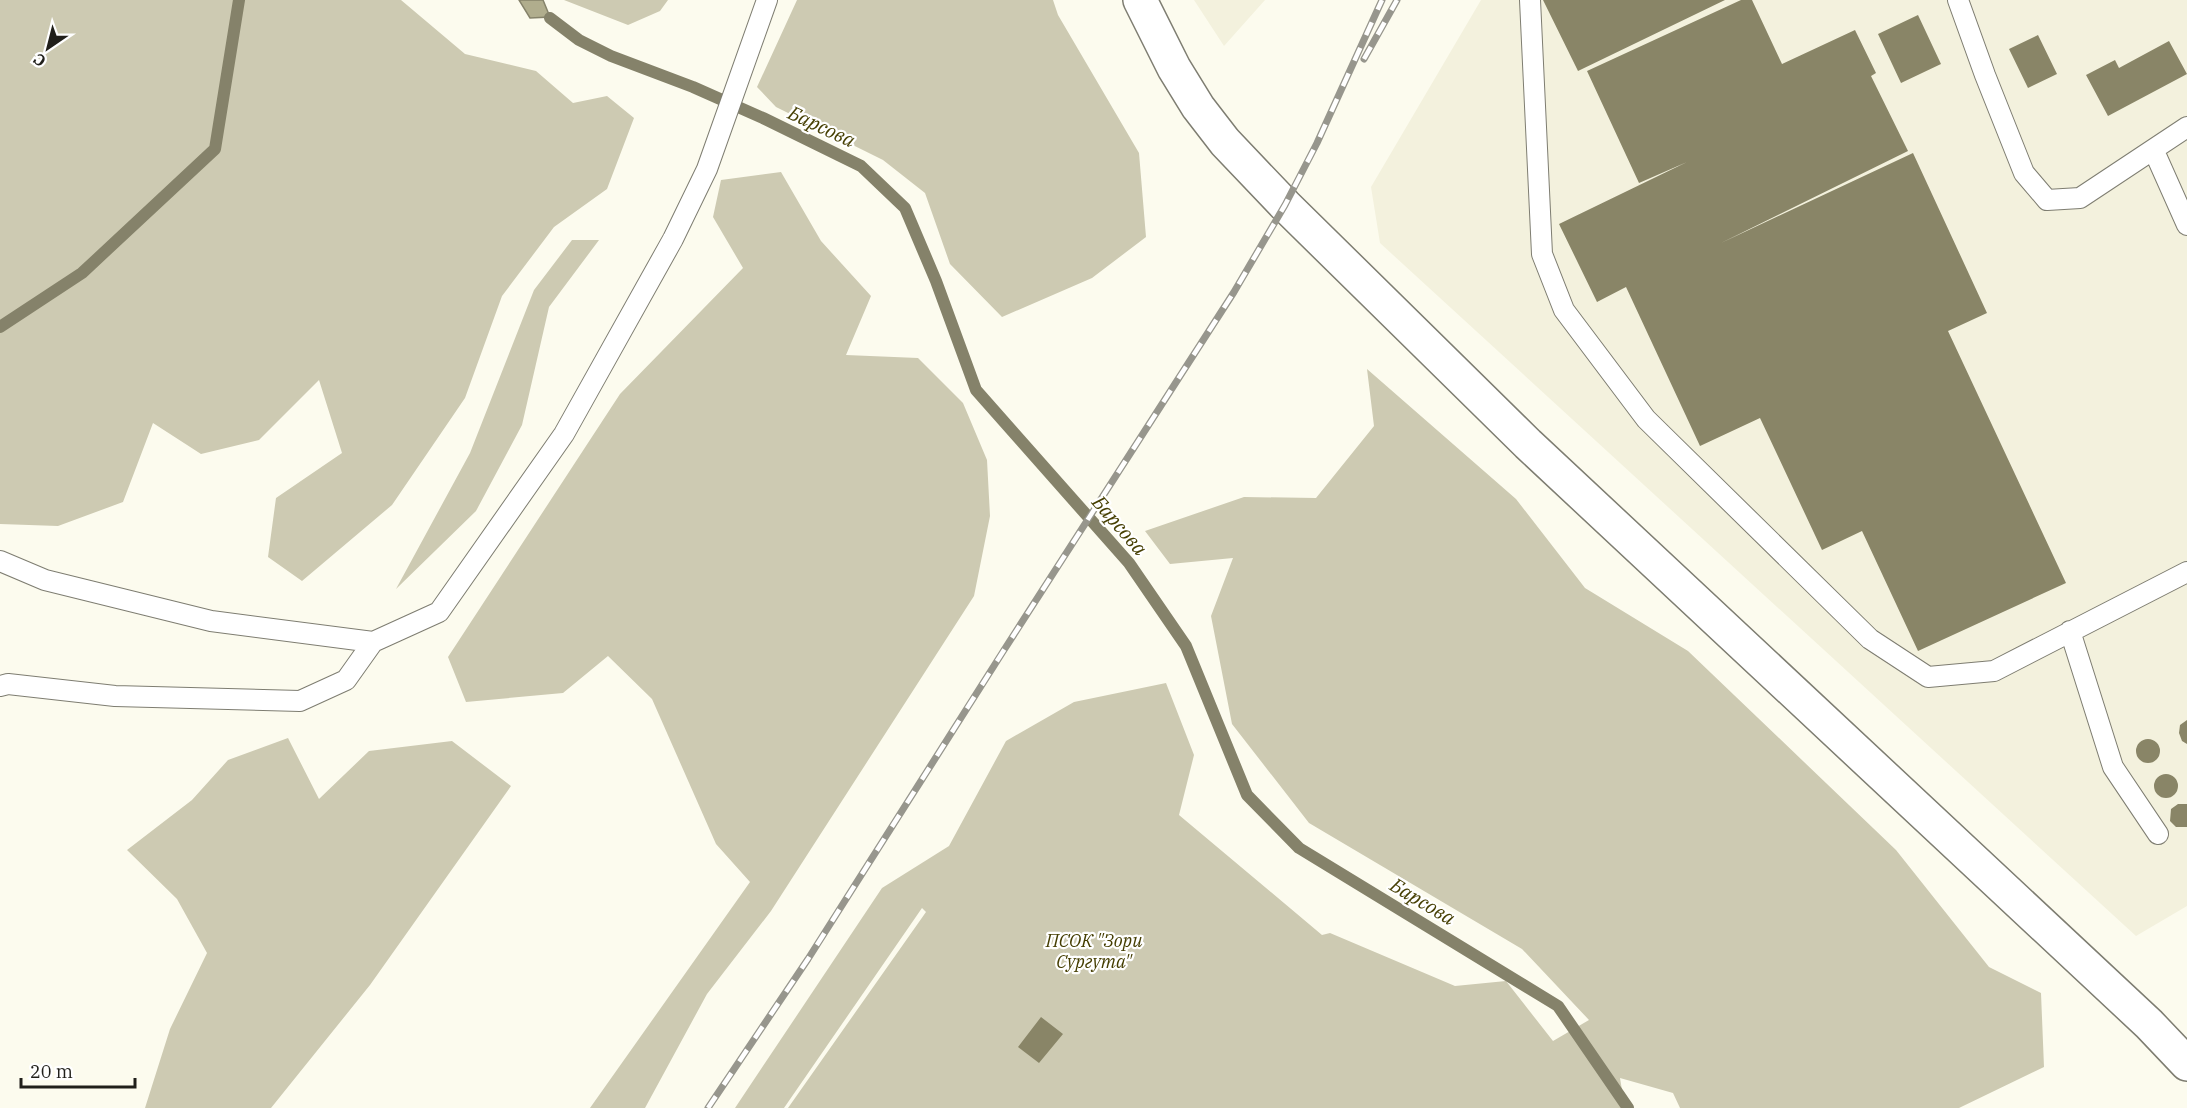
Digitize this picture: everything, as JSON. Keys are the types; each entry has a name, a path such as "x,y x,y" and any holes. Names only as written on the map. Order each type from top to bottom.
{"street":[{"path":"1140,0 1174,68 1198,107 1225,142 1292,213 1528,444 2149,1024 2187,1064"}],"lane":[{"path":"0,686 8,684 115,696 300,702 346,680 373,642 439,612 564,434 673,239 707,169 767,0"},
{"path":"1530,0 1542,254 1564,310 1646,419 1870,639 1928,677 1994,671 2187,572"},
{"path":"1958,0 2024,172 2047,200 2080,198 2187,127"},
{"path":"2154,151 2187,225"},
{"path":"0,561 45,580 212,621 373,642"},
{"path":"2070,631 2113,767 2158,834"}],"shaded area":[{"path":"519,0 543,0 550,17 530,18"},
{"path":"1194,0 1265,0 1224,46"},
{"path":"1481,0 2187,0 2187,906 2136,936 1380,243 1371,187"}],"green space":[{"path":"0,0 401,0 465,54 536,71 573,103 607,96 634,118 607,189 554,227 502,296 465,398 392,505 302,581 268,557 276,498 342,453 319,380 259,440 201,454 153,423 123,502 58,526 0,524"},
{"path":"564,0 668,0 660,11 628,25"},
{"path":"797,0 1053,0 1058,15 1139,153 1146,237 1092,278 1002,317 950,264 925,193 883,160 776,107 757,87"},
{"path":"781,172 821,241 871,296 846,355 918,358 963,403 987,460 990,516 974,596 771,911 707,994 645,1108 590,1108 750,882 716,844 652,699 608,656 563,693 466,702 448,657 620,394 743,268 713,217 721,180"},
{"path":"572,240 599,240 549,307 522,425 476,511 396,589 470,453 534,290"},
{"name":"ПСОК \"Зори Сургута\"","path":"1367,369 1516,499 1585,588 1688,651 1896,850 1989,967 2041,993 2044,1067 1959,1108 1680,1108 1673,1093 1620,1078 1625,1108 788,1108 926,912 922,908 784,1108 735,1108 882,888 949,846 1006,741 1074,702 1166,683 1194,755 1179,815 1322,935 1330,933 1455,986 1506,981 1553,1041 1589,1020 1522,949 1309,823 1232,724 1211,616 1233,558 1170,564 1145,531 1244,497 1316,498 1374,426"},
{"path":"288,738 319,799 369,751 452,741 511,786 370,985 271,1108 145,1108 170,1029 207,953 177,899 127,850 192,800 228,760"}],"building":[{"path":"1543,0 1725,0 1578,71"},
{"path":"1741,0 1752,0 1782,64 1855,30 1876,73 1871,76 1908,151 1721,243 1913,153 1987,313 1948,331 2066,583 1918,651 1862,531 1822,550 1760,418 1700,446 1626,287 1597,302 1559,224 1687,162 1639,183 1587,71"},
{"path":"1918,15 1941,64 1901,83 1878,34"},
{"path":"2038,35 2057,74 2028,88 2009,49"},
{"path":"2169,41 2187,74 2108,116 2086,75 2115,60 2119,68"},
{"path":"2187,720 2187,744 2182,741 2179,733 2180,725"},
{"path":"2148,739 2157,742 2160,751 2157,760 2148,763 2139,760 2136,751 2139,742"},
{"path":"2166,774 2175,777 2178,786 2175,795 2166,798 2157,795 2154,786 2157,777"},
{"path":"2178,804 2187,804 2187,827 2176,827 2170,821 2171,809"},
{"path":"1041,1017 1063,1034 1039,1063 1018,1047"}],"waterway":[{"path":"0,327 82,273 215,149 239,0"},
{"name":"Барсова","path":"550,18 579,40 611,56 693,87 861,166 905,208 936,281 976,390 1129,563 1186,646 1247,795 1299,848 1558,1006 1628,1108"}],"railway":[{"path":"708,1108 808,959 1234,292 1285,205 1317,143 1382,0"},
{"path":"1364,59 1397,0"}]}
